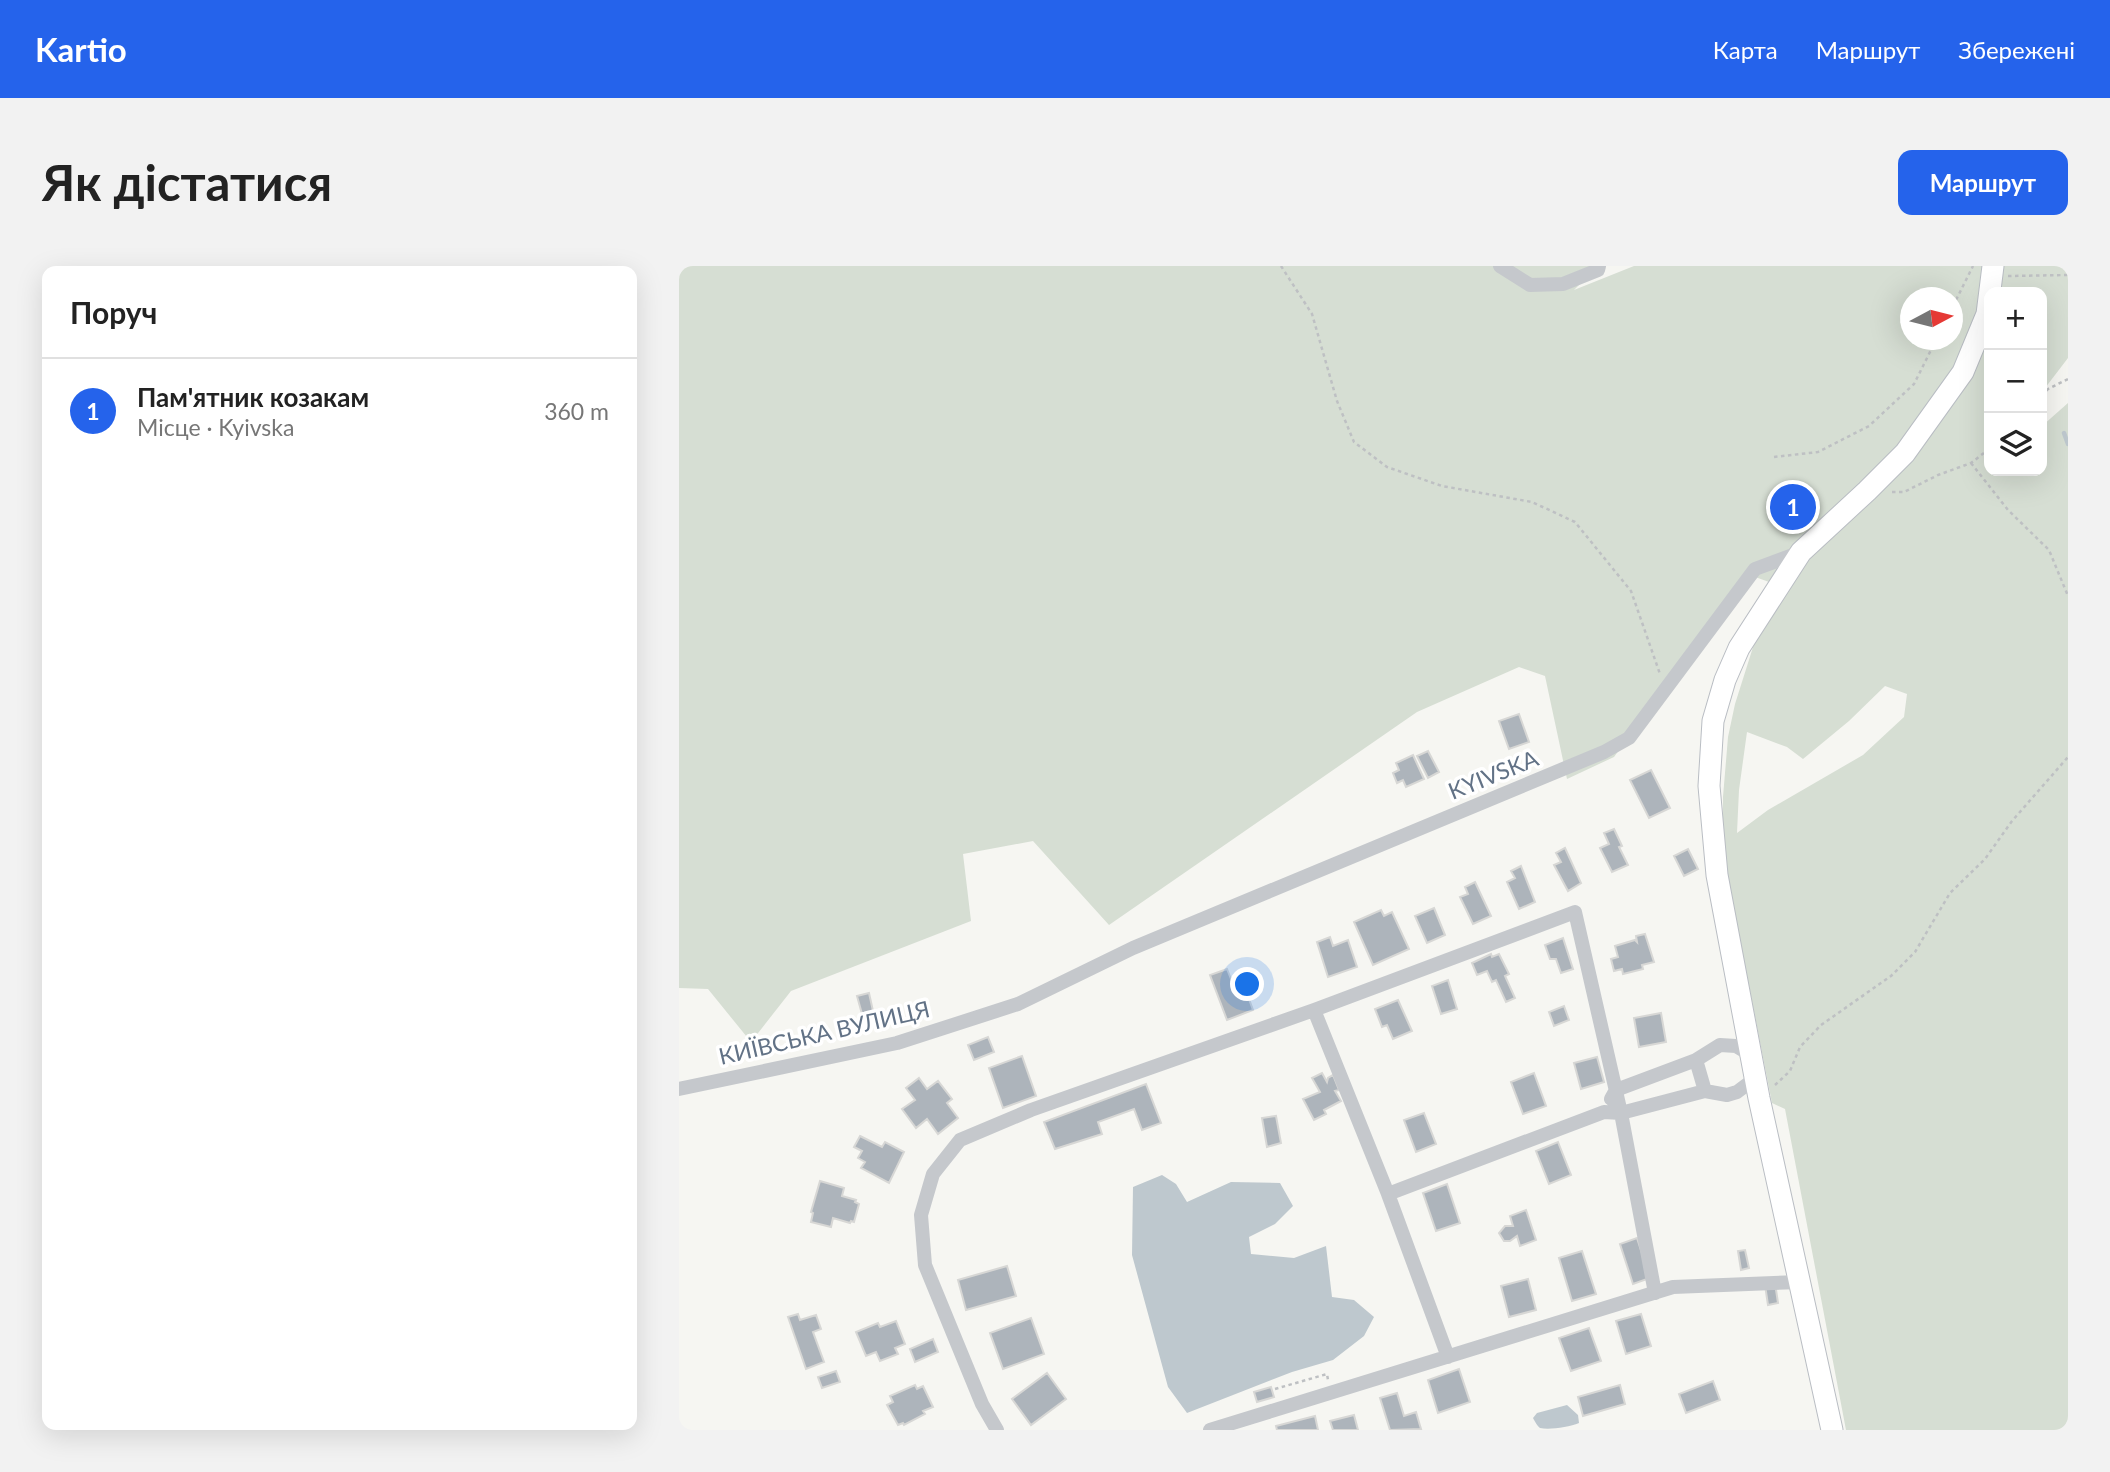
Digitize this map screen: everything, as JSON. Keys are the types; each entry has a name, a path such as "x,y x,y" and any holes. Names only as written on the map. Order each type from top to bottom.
{"main road":[{"path":"1832,1430 1759,1098 1717,875 1709,786 1713,721 1725,680 1739,648 1801,552 1905,453 1963,372 1987,314 1991,274"}],"street":[{"path":"1500,266 1530,285 1563,284 1598,270 1599,266"},
{"name":"KYIVSKA","path":"679,1089 897,1043 1018,1004 1145,943 1604,752 1629,738 1755,569 1801,552"},
{"path":"997,1430 977,1391 926,1265 921,1215 933,1174 960,1140 1031,1110 1314,1010 1575,912 1621,1113 1655,1293"},
{"path":"1314,1010 1388,1194 1448,1357"},
{"path":"1388,1194 1604,1112 1621,1113 1705,1091 1727,1095 1737,1092 1749,1083 1753,1065 1737,1046 1720,1045 1696,1060 1616,1090 1604,1112"},
{"path":"1696,1060 1705,1091"},
{"path":"1210,1430 1673,1287 1800,1282"}],"path":[{"path":"1280,266 1312,314 1337,401 1355,442 1387,467 1442,486 1532,502 1576,522 1631,591 1665,687"},
{"path":"1962,287 1973,266"},
{"path":"1991,274 2068,275"},
{"path":"1774,457 1818,452 1869,426 1914,384 1931,350"},
{"path":"2047,390 2068,379"},
{"path":"1867,491 1904,492 1971,463 1984,453"},
{"path":"1971,463 2008,510 2049,550 2068,596"},
{"path":"1759,1098 1784,1079 1800,1047 1821,1025 1891,976 1915,952 1950,893 1985,859 2012,821 2068,757"},
{"path":"1275,1389 1327,1374 1332,1394"}],"shaded area":[{"path":"679,266 1598,266 1574,290 1634,266 2068,266 2068,358 2047,385 2047,287 1984,287 1984,476 2047,476 2047,422 2068,403 2068,1430 1846,1430 1785,1109 1772,1103 1728,879 1723,836 1728,737 1735,704 1754,644 1780,586 1747,574 1614,757 1567,779 1545,676 1519,667 1417,712 1109,925 1033,841 963,854 971,921 791,991 751,1042 708,989 679,988","holes":["1885,686 1907,694 1904,717 1863,755 1768,810 1737,833 1739,790 1747,732 1787,747 1803,759 1849,721"]},
{"path":"1162,1175 1176,1184 1187,1202 1231,1182 1280,1183 1293,1206 1275,1224 1249,1237 1251,1254 1294,1258 1326,1246 1332,1297 1354,1300 1374,1317 1364,1336 1333,1360 1292,1372 1187,1413 1168,1387 1132,1255 1133,1187"},
{"path":"1567,1405 1578,1415 1579,1423 1544,1429 1539,1427 1533,1418 1537,1413"}],"building":[{"path":"1519,714 1529,742 1509,749 1499,721"},
{"path":"1428,751 1439,772 1428,778 1417,756"},
{"path":"1413,755 1424,779 1406,787 1403,780 1397,783 1393,773 1399,770 1396,763"},
{"path":"1651,770 1670,808 1649,818 1630,780"},
{"path":"1614,829 1628,865 1612,872 1600,848 1609,844 1604,833"},
{"path":"1565,848 1581,883 1568,891 1554,865 1561,862 1556,853"},
{"path":"1688,849 1698,869 1684,876 1674,856"},
{"path":"1521,866 1535,902 1519,909 1507,882 1515,878 1511,871"},
{"path":"1475,882 1491,916 1473,924 1460,897 1468,894 1465,887"},
{"path":"1434,908 1445,935 1427,943 1415,916"},
{"path":"1381,910 1384,916 1392,912 1409,949 1373,965 1354,922"},
{"path":"1645,934 1654,962 1642,965 1643,969 1623,974 1622,969 1614,971 1611,959 1618,957 1615,946 1635,940 1637,942 1636,936"},
{"path":"1330,937 1333,946 1348,940 1357,967 1328,977 1317,942"},
{"path":"1563,938 1573,969 1561,973 1556,959 1550,959 1545,945"},
{"path":"1491,954 1492,957 1499,954 1509,974 1505,976 1515,998 1506,1002 1496,980 1492,982 1487,971 1477,975 1472,963"},
{"path":"1227,969 1231,979 1240,975 1253,1010 1227,1020 1210,975"},
{"path":"1448,980 1457,1009 1441,1014 1432,986"},
{"path":"869,993 873,1011 862,1014 857,996"},
{"path":"1398,1000 1412,1031 1393,1039 1387,1025 1382,1027 1375,1009"},
{"path":"1564,1006 1569,1020 1554,1026 1549,1012"},
{"path":"1661,1013 1666,1042 1639,1047 1634,1018"},
{"path":"988,1037 994,1052 974,1060 968,1045"},
{"path":"1022,1056 1036,1096 1003,1108 989,1068"},
{"path":"1597,1057 1604,1082 1581,1089 1574,1063"},
{"path":"1322,1073 1327,1082 1333,1075 1339,1090 1335,1091 1341,1101 1324,1110 1326,1114 1314,1120 1303,1099 1320,1092 1312,1078"},
{"path":"1534,1073 1546,1106 1523,1114 1511,1082"},
{"path":"919,1078 927,1089 938,1081 952,1099 947,1103 958,1118 938,1134 927,1119 916,1128 902,1109 915,1100 906,1088"},
{"path":"1146,1084 1161,1123 1142,1130 1134,1109 1098,1122 1102,1134 1055,1149 1044,1122"},
{"path":"1424,1113 1436,1144 1416,1152 1404,1120"},
{"path":"1276,1116 1281,1143 1267,1147 1262,1118"},
{"path":"860,1136 882,1147 885,1142 904,1152 889,1183 861,1168 865,1162 858,1158 862,1151 854,1147"},
{"path":"1558,1142 1571,1175 1549,1184 1536,1151"},
{"path":"820,1181 844,1188 842,1196 856,1200 859,1204 854,1222 833,1218 831,1227 811,1222 811,1212"},
{"path":"1447,1184 1460,1223 1436,1231 1423,1193"},
{"path":"1526,1210 1536,1240 1520,1246 1517,1236 1510,1241 1504,1241 1499,1233 1505,1226 1513,1226 1510,1216"},
{"path":"1637,1238 1650,1278 1633,1284 1620,1244"},
{"path":"1745,1250 1749,1268 1741,1270 1738,1251"},
{"path":"1582,1251 1596,1294 1572,1301 1559,1258"},
{"path":"1007,1266 1016,1296 966,1310 958,1280"},
{"path":"1528,1279 1536,1310 1509,1317 1501,1286"},
{"path":"1775,1283 1778,1303 1768,1305 1765,1285"},
{"path":"798,1314 800,1320 816,1315 821,1329 813,1332 824,1362 806,1369 788,1317"},
{"path":"1641,1314 1651,1346 1626,1354 1616,1321"},
{"path":"1031,1318 1044,1354 1003,1369 990,1333"},
{"path":"896,1321 905,1344 895,1348 898,1354 880,1361 876,1352 866,1356 856,1332 878,1323 880,1327"},
{"path":"1589,1328 1601,1361 1571,1371 1559,1338"},
{"path":"933,1339 938,1352 915,1362 910,1349"},
{"path":"1459,1369 1470,1402 1438,1413 1428,1380"},
{"path":"836,1371 840,1382 822,1388 818,1377"},
{"path":"1047,1373 1066,1399 1031,1425 1012,1399"},
{"path":"1713,1381 1720,1400 1686,1413 1679,1394"},
{"path":"915,1385 917,1389 923,1386 933,1407 904,1425 898,1425 887,1405 893,1402 890,1396"},
{"path":"1620,1385 1625,1404 1583,1416 1578,1397"},
{"path":"1271,1387 1274,1397 1257,1402 1254,1392"},
{"path":"1397,1393 1404,1416 1416,1412 1421,1429 1390,1430 1380,1398"},
{"path":"1354,1415 1358,1430 1333,1430 1330,1421"},
{"path":"1315,1416 1318,1430 1277,1430 1276,1426"}],"waterway":[{"path":"2064,433 2068,444"}],"place":[{"name":"Пам'ятник козакам","path":"1793,507"}]}
